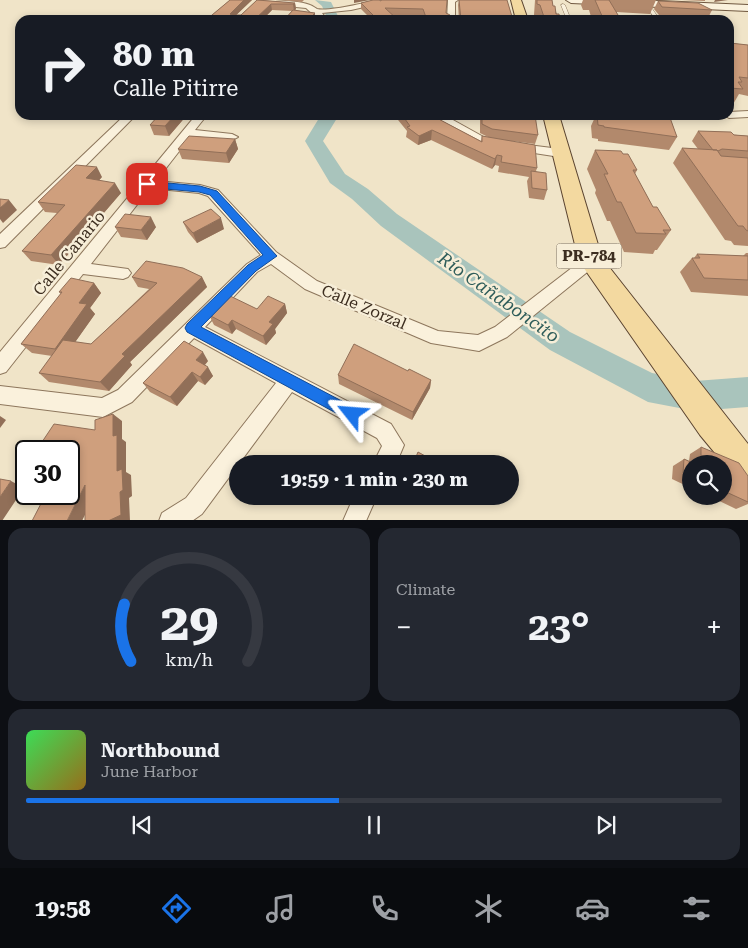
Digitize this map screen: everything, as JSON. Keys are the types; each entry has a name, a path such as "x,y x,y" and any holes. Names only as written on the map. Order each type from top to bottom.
{"main road":[{"path":"516,0 520,15"},
{"name":"PR-784","path":"552,120 590,262 711,424 748,470"}],"street":[{"path":"451,15 451,1 454,0"},
{"path":"266,2 311,6 321,10 340,9 353,11 381,2"},
{"path":"567,3 645,2 748,8"},
{"path":"321,10 322,15"},
{"path":"734,115 748,114"},
{"path":"0,243 125,120"},
{"name":"Calle Canario","path":"0,366 198,120"},
{"path":"451,120 486,143 560,153"},
{"path":"188,133 232,136"},
{"name":"Calle Zorzal","path":"147,184 200,189 213,193 271,256 311,285 437,338 479,343 502,332 590,262"},
{"path":"0,395 103,408 125,396 252,268 271,256"},
{"path":"80,268 123,273"},
{"path":"192,328 384,431 394,445 389,455"},
{"path":"170,520 194,506 288,381"},
{"path":"354,520 362,505"}],"lane":[{"path":"645,2 654,15"}],"building":[{"path":"230,0 244,0 230,14 232,15 212,15"},
{"path":"257,0 295,3 271,4 259,15 241,15"},
{"path":"373,0 447,0 446,13 450,15 425,15 423,9 385,8 393,15 373,15 361,3"},
{"path":"459,0 507,0 512,15 460,15"},
{"path":"537,0 552,0 556,14 559,15 543,15 540,5 537,4"},
{"path":"595,0 609,0 618,15 602,15"},
{"path":"658,1 698,3 712,10 662,7"},
{"path":"293,10 315,13 313,15 288,15"},
{"path":"734,43 748,45 748,78 739,77 742,82 738,82 743,89 734,88"},
{"path":"154,120 170,120 165,126 150,125"},
{"path":"406,120 440,120 482,142 482,136 535,145 537,168 501,162 502,156 497,155 495,159 432,130 419,136 407,127 410,126"},
{"path":"482,120 536,120 538,135 492,129 482,124"},
{"path":"598,120 671,120 677,137 604,127 598,125"},
{"path":"698,131 731,132 734,135 748,136 748,151 713,150"},
{"path":"189,136 235,139 226,153 178,149"},
{"path":"682,148 717,150 721,156 748,158 748,231 743,226 738,226"},
{"path":"595,150 621,151 623,154 628,154 637,170 633,170 653,207 657,207 671,230 663,230 666,234 636,233 621,202 617,202 604,174 608,174"},
{"path":"76,165 97,167 86,178 115,183 51,255 22,251 65,205 38,202"},
{"path":"531,171 546,173 547,190 532,188"},
{"path":"0,199 9,200 0,208"},
{"path":"211,209 221,218 193,233 183,222"},
{"path":"125,214 151,217 141,230 115,227"},
{"path":"697,254 748,256 748,280 704,278 692,258 700,258"},
{"path":"146,261 183,268 202,277 122,354 125,356 100,382 39,373 63,340 91,344 157,283 132,277"},
{"path":"71,278 94,283 79,303 87,304 55,349 21,344 62,292 59,292"},
{"path":"228,295 257,309 268,296 285,304 269,322 273,324 263,336 232,320 228,325 209,315"},
{"path":"184,341 203,352 196,360 208,367 200,377 192,372 170,397 143,383"},
{"path":"354,344 408,371 409,369 431,380 413,412 338,375"},
{"path":"113,414 113,436 117,435 117,471 122,469 123,490 120,492 121,515 110,520 85,520 85,485 80,495 80,440 43,440 54,424 95,430 95,420"},
{"path":"701,447 720,455 701,455"},
{"path":"732,460 739,463 748,476 748,502 732,495"},
{"path":"0,479 11,481 0,497"},
{"path":"40,505 75,505 68,520 33,520"}],"waterway":[{"name":"Río Cañaboncito","path":"321,0 327,4 332,15"},
{"name":"Río Cañaboncito","path":"327,120 314,141 337,178 360,194 389,220 560,341 648,387 695,396 748,392"}],"route":[{"path":"147,184 200,189 213,193 271,256 252,268 192,328 352,414"}]}
